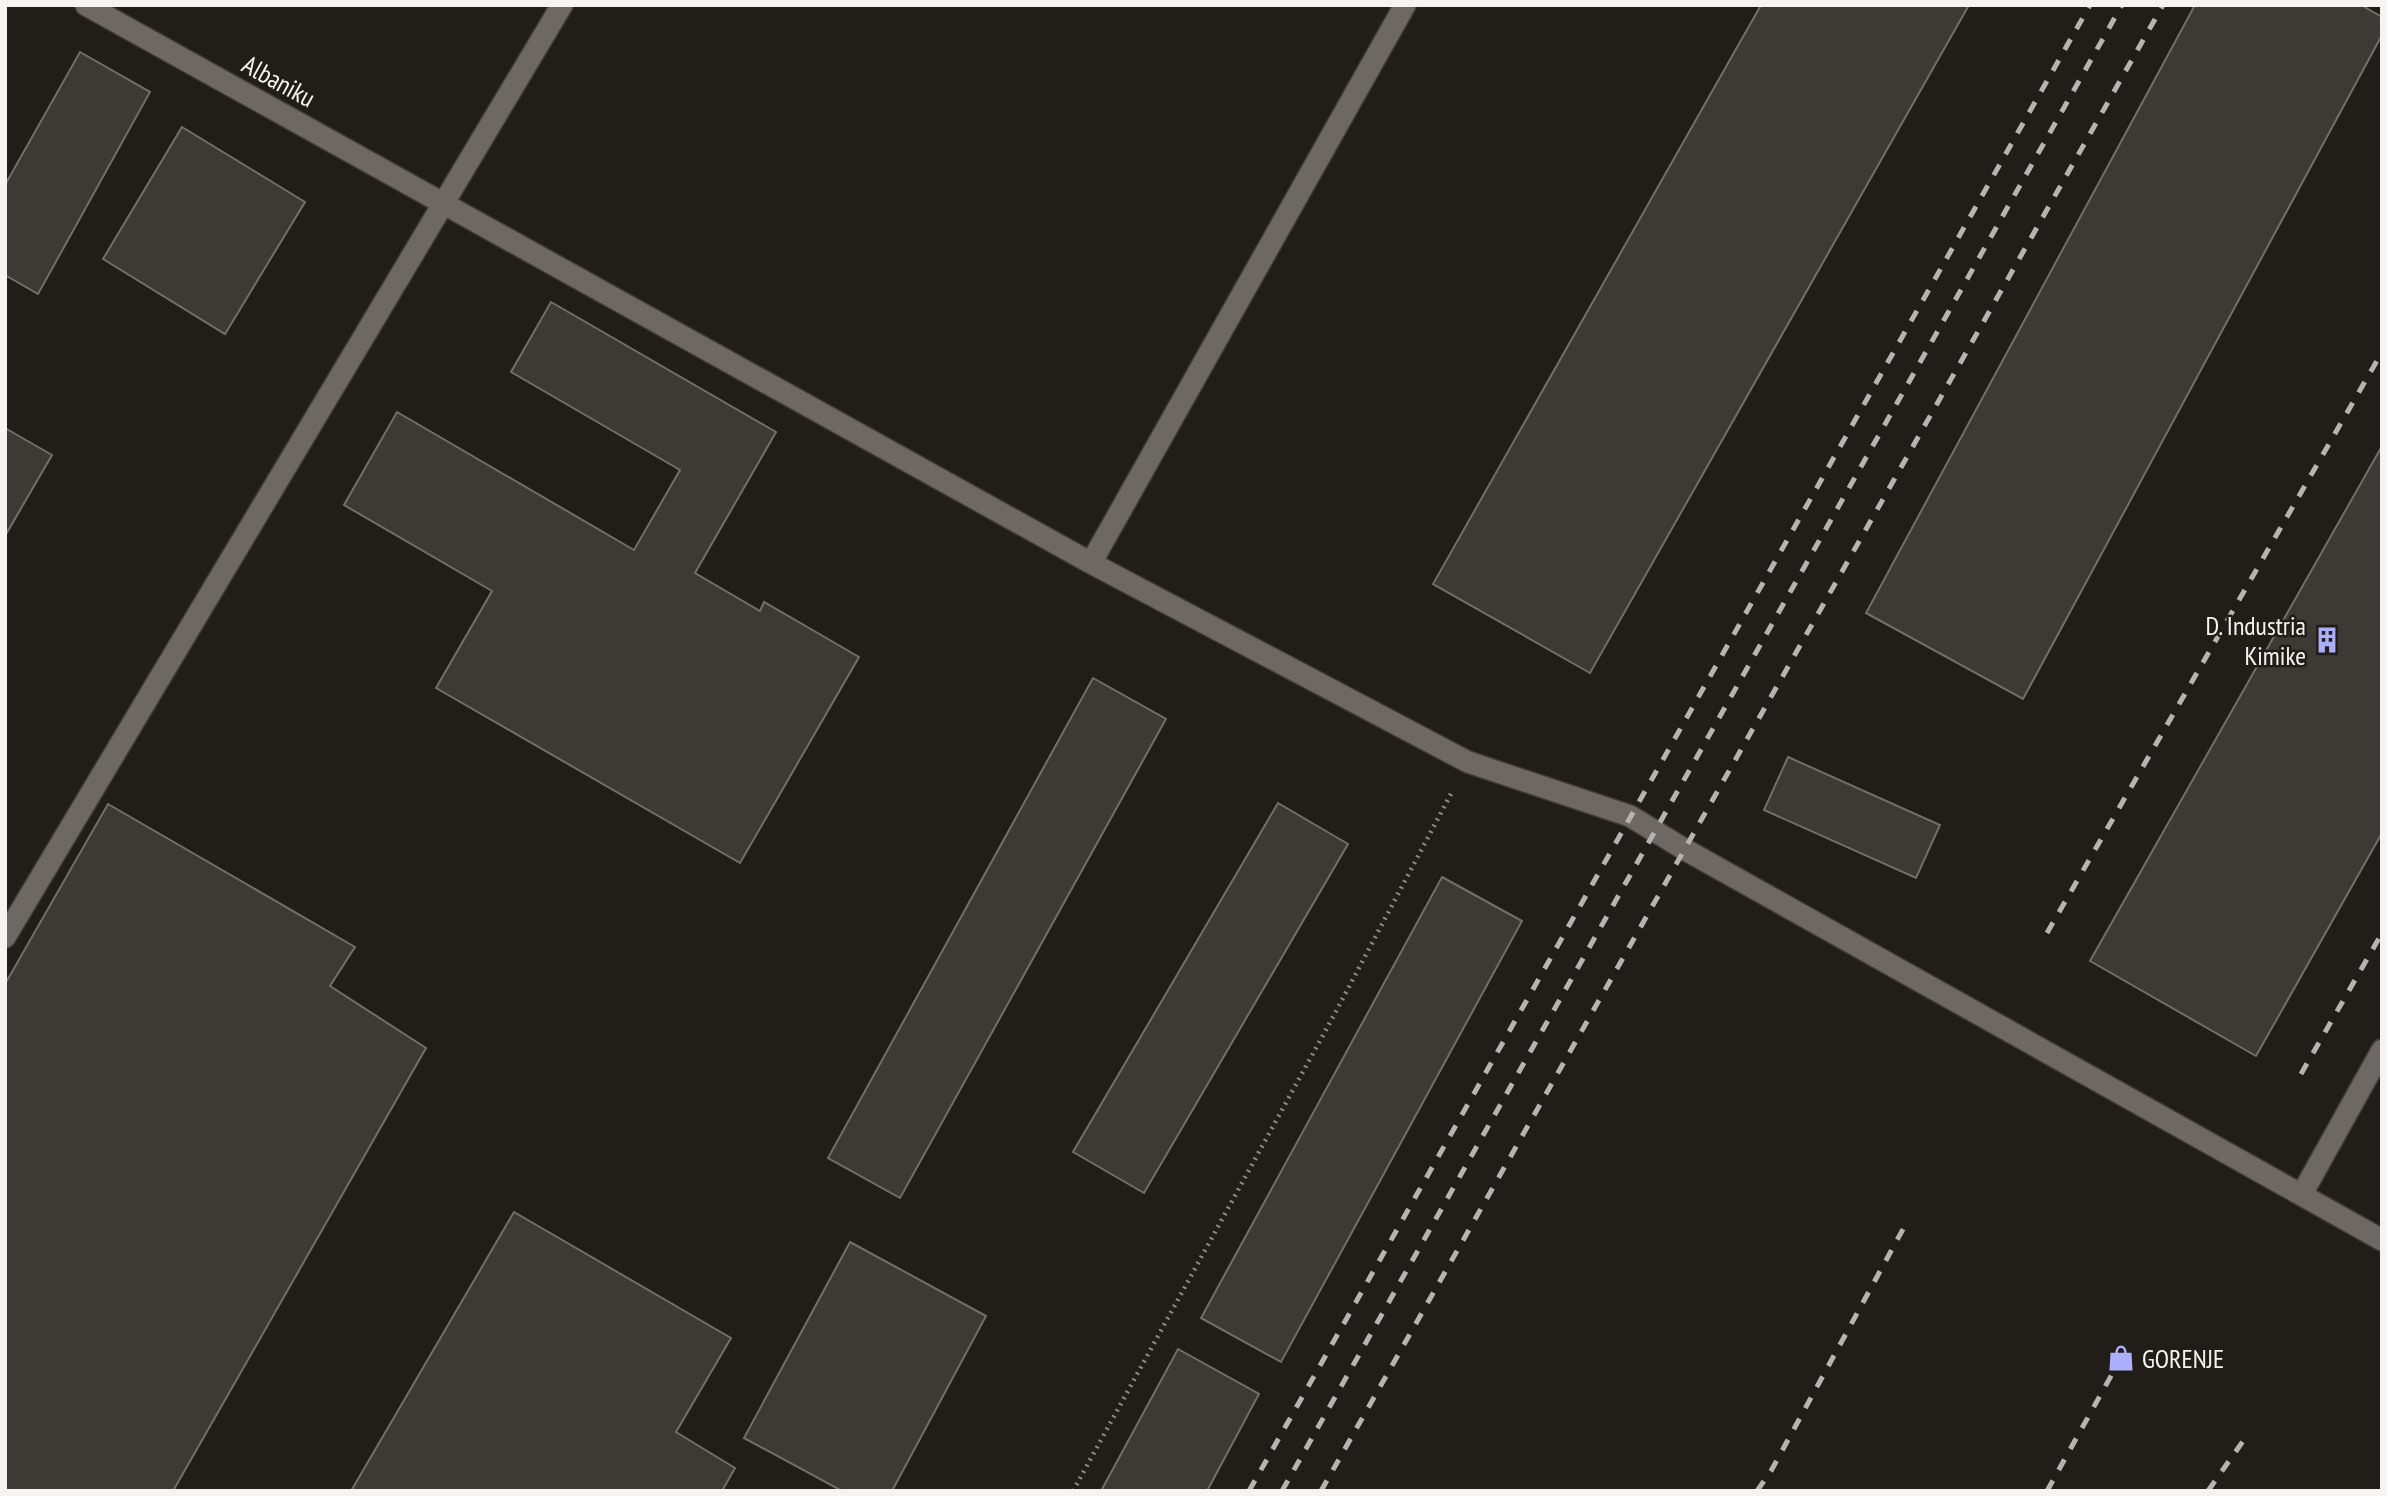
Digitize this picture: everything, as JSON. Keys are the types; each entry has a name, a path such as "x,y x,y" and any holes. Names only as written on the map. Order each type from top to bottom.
{"lane":[{"name":"Albaniku","path":"86,5 1091,563 1468,762 1630,816 1684,849 2382,1240"},
{"path":"5,937 562,5"},
{"path":"1091,563 1405,5"},
{"path":"2302,1194 2382,1050"}],"path":[{"path":"1073,1491 1333,1017 1468,762"}],"building":[{"path":"1761,5 1969,5 1590,673 1433,584"},
{"path":"2195,5 2361,5 2382,17 2382,35 2023,699 1866,613"},
{"path":"80,52 150,92 38,294 5,275 5,185"},
{"path":"182,127 305,202 225,334 103,259"},
{"path":"551,302 776,432 695,573 760,611 764,602 859,657 740,863 436,688 492,591 344,505 397,412 634,550 680,470 511,372"},
{"path":"5,428 52,455 5,536"},
{"name":"D. Industria Kimike","path":"2382,446 2382,833 2256,1056 2090,961"},
{"path":"1093,678 1166,719 900,1198 828,1158"},
{"path":"1788,757 1940,825 1916,878 1764,810"},
{"path":"1278,803 1348,844 1144,1193 1073,1152"},
{"path":"108,804 355,947 330,986 426,1048 173,1491 5,1491 5,984"},
{"path":"1442,877 1522,921 1281,1362 1201,1318"},
{"path":"514,1212 731,1338 676,1432 735,1468 722,1491 351,1491"},
{"path":"850,1242 986,1316 892,1491 842,1491 744,1438"},
{"path":"1178,1349 1259,1394 1207,1491 1101,1491"}],"railway":[{"path":"1249,1491 2090,5"},
{"path":"1282,1491 2122,5"},
{"path":"1321,1491 2163,5"},
{"path":"2047,933 2382,352"},
{"path":"2301,1074 2382,933"},
{"path":"1757,1491 1771,1471 1908,1220"},
{"path":"2047,1491 2121,1358"},
{"path":"2208,1491 2248,1434"}],"place":[{"name":"D. Industria Kimike","path":"2327,640"},
{"name":"GORENJE","path":"2121,1358"}]}
